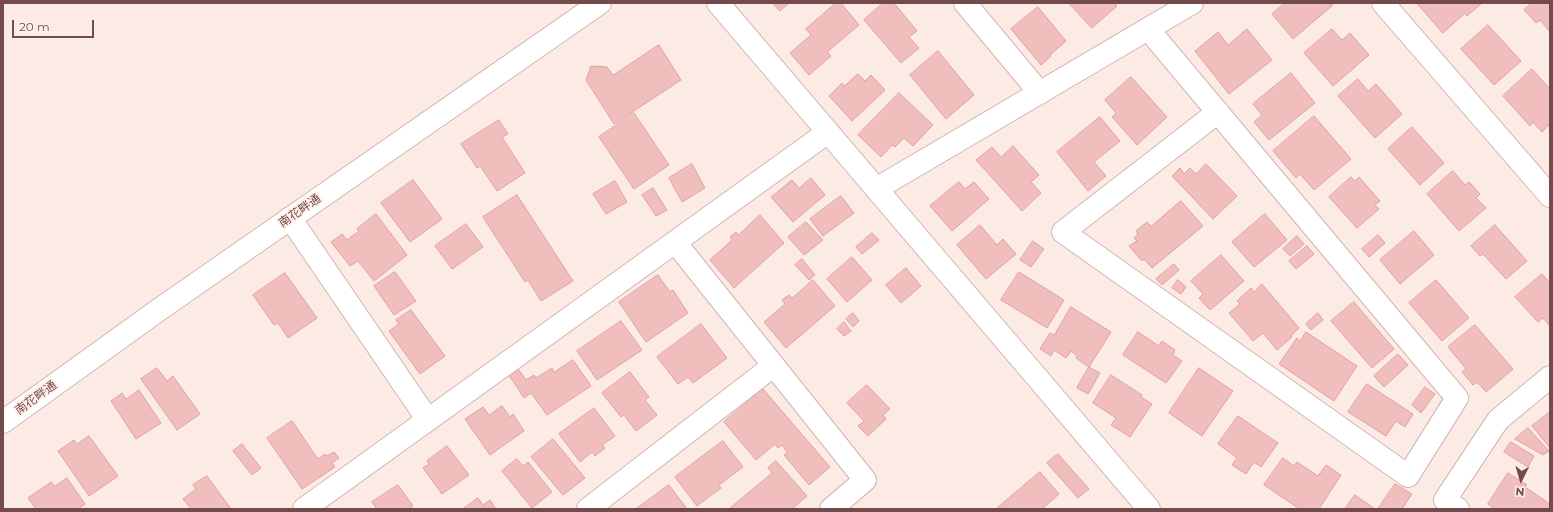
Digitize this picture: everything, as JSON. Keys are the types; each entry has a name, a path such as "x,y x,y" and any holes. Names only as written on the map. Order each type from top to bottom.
{"street":[{"name":"南花畔通","path":"3,422 160,309 600,3"},
{"path":"718,3 1149,509"},
{"path":"965,3 1040,93"},
{"path":"876,189 1192,3"},
{"path":"1383,3 1550,196"},
{"path":"1148,29 1218,112 1457,398 1408,476 1063,232 1218,112"},
{"path":"304,509 828,132"},
{"path":"290,218 428,420"},
{"path":"675,242 865,480 831,509"},
{"path":"588,509 773,366"},
{"path":"1458,509 1445,500 1498,420 1550,377"}],"building":[{"path":"773,3 789,3 780,11"},
{"path":"836,3 841,3 859,25 827,52 831,56 809,75 790,53 811,35 806,29"},
{"path":"883,3 894,3 917,31 909,37 919,48 901,63 864,20"},
{"path":"1069,3 1115,3 1117,6 1092,28"},
{"path":"1285,3 1331,3 1333,5 1293,39 1272,14"},
{"path":"1417,3 1482,3 1467,16 1465,13 1443,33"},
{"path":"1532,3 1550,3 1550,32 1540,20 1536,23 1524,10"},
{"path":"1038,7 1066,41 1041,65 1011,29"},
{"path":"1488,25 1521,61 1494,85 1461,49"},
{"path":"1247,29 1272,60 1229,94 1195,51 1218,32 1228,45"},
{"path":"1332,29 1342,40 1350,33 1369,55 1333,86 1304,53"},
{"path":"659,45 681,80 614,124 586,80 591,66 607,67 613,75"},
{"path":"938,51 974,95 946,119 910,75"},
{"path":"1532,69 1550,89 1550,124 1542,132 1533,122 1530,126 1503,96"},
{"path":"1291,73 1315,103 1269,140 1254,122 1262,115 1253,104"},
{"path":"858,74 865,81 871,75 885,90 852,121 829,96 842,83 844,86"},
{"path":"1131,77 1167,117 1137,145 1112,117 1116,113 1105,100"},
{"path":"1358,79 1368,91 1376,84 1402,114 1375,138 1338,96"},
{"path":"899,93 933,125 913,146 904,138 895,147 892,145 881,157 858,135"},
{"path":"634,113 669,165 634,189 599,137"},
{"path":"1314,116 1351,159 1314,190 1300,174 1296,178 1273,151"},
{"path":"1100,117 1120,141 1094,162 1106,176 1088,191 1057,152"},
{"path":"499,120 508,134 502,137 525,173 497,191 480,166 477,168 461,144"},
{"path":"1412,127 1444,163 1420,185 1388,149"},
{"path":"1013,146 1039,175 1031,182 1041,193 1022,211 976,160 992,147 1001,157"},
{"path":"692,164 705,188 682,202 669,178"},
{"path":"1206,164 1237,196 1213,219 1172,176 1180,168 1184,174 1190,168 1196,174"},
{"path":"1453,171 1465,185 1469,182 1480,194 1476,198 1486,208 1459,231 1427,194"},
{"path":"1351,177 1355,181 1359,177 1380,201 1375,205 1379,209 1357,228 1329,197"},
{"path":"811,178 825,195 793,222 771,197 792,180 799,188"},
{"path":"413,180 442,219 410,242 381,203"},
{"path":"615,181 627,202 606,214 593,194"},
{"path":"959,182 965,189 974,182 989,199 952,231 930,206"},
{"path":"653,188 667,210 656,216 642,195"},
{"path":"517,195 573,281 541,301 528,280 525,282 483,217"},
{"path":"841,196 854,213 823,236 810,219"},
{"path":"1181,201 1203,226 1152,268 1144,259 1142,261 1129,246 1137,241 1134,238 1138,234 1136,231 1147,222 1151,226"},
{"path":"376,214 407,255 374,281 358,261 350,266 331,242 342,234 347,240 359,231 357,229"},
{"path":"1265,214 1287,240 1254,267 1232,242"},
{"path":"760,215 784,243 734,288 710,260 732,240 730,237 736,232 738,235"},
{"path":"806,222 823,240 804,255 788,237"},
{"path":"466,224 483,247 452,269 435,246"},
{"path":"980,225 997,245 1003,239 1016,254 986,279 957,245"},
{"path":"1495,225 1527,261 1506,279 1483,254 1480,256 1471,246"},
{"path":"1414,231 1434,255 1400,284 1380,260"},
{"path":"872,233 879,240 862,254 856,247"},
{"path":"1378,235 1385,243 1369,257 1362,249"},
{"path":"1297,236 1304,244 1290,256 1283,249"},
{"path":"1033,241 1044,249 1031,267 1020,260"},
{"path":"1307,246 1314,254 1296,269 1289,261"},
{"path":"1221,255 1244,281 1210,310 1199,298 1203,294 1191,281"},
{"path":"852,257 872,280 847,302 827,279"},
{"path":"802,259 815,275 809,280 795,265"},
{"path":"1174,264 1179,270 1162,285 1156,279"},
{"path":"906,268 921,286 901,303 886,285"},
{"path":"395,272 416,301 394,315 374,286"},
{"path":"1019,272 1064,300 1047,328 1001,300"},
{"path":"285,273 317,318 288,338 278,323 274,325 253,295"},
{"path":"1542,274 1550,283 1550,326 1543,318 1538,322 1515,297"},
{"path":"658,275 670,292 673,290 688,313 646,342 619,302"},
{"path":"813,280 835,306 786,348 764,322 785,304 782,300 789,295 792,298"},
{"path":"1178,280 1186,287 1181,294 1172,288"},
{"path":"1436,280 1469,318 1442,341 1409,303"},
{"path":"1262,284 1299,328 1291,336 1292,337 1277,350 1263,333 1253,341 1229,313 1240,304 1237,301 1251,288 1254,292"},
{"path":"1354,302 1394,349 1372,368 1331,321"},
{"path":"1071,307 1111,332 1089,367 1076,358 1077,356 1071,351 1066,358 1054,350 1051,356 1040,349 1050,333 1054,335"},
{"path":"411,310 445,356 420,374 389,331 399,324 396,320"},
{"path":"853,313 859,321 853,327 846,319"},
{"path":"1318,313 1323,320 1311,330 1306,324"},
{"path":"621,321 642,350 597,380 577,351"},
{"path":"844,322 851,331 844,336 837,329"},
{"path":"701,324 727,358 693,383 688,377 678,384 657,357"},
{"path":"1475,325 1513,369 1486,392 1477,382 1473,385 1462,372 1466,369 1448,347"},
{"path":"1138,332 1159,346 1162,341 1175,350 1173,355 1182,361 1166,383 1123,355"},
{"path":"1306,332 1357,366 1334,401 1279,364 1297,338 1300,341"},
{"path":"1398,354 1408,365 1384,387 1374,376"},
{"path":"573,360 591,386 547,415 531,393 524,398 507,372 516,366 526,380 534,375 536,378 552,368 554,372"},
{"path":"1089,367 1100,373 1088,394 1077,388"},
{"path":"157,368 167,381 173,376 200,414 177,430 141,379"},
{"path":"1199,368 1233,391 1202,436 1169,413"},
{"path":"630,372 649,397 645,400 657,415 636,431 624,415 621,417 602,393"},
{"path":"1111,375 1142,395 1141,397 1152,404 1130,437 1111,425 1116,418 1093,403"},
{"path":"1367,384 1413,414 1405,427 1396,421 1386,436 1348,412"},
{"path":"867,385 890,409 883,415 886,419 868,436 858,426 864,421 847,403"},
{"path":"1425,387 1435,394 1421,413 1412,405"},
{"path":"763,389 830,467 809,485 784,455 787,452 782,445 778,448 775,444 756,460 724,422"},
{"path":"139,390 161,423 136,439 111,401 122,393 126,399"},
{"path":"502,406 510,417 513,414 524,431 490,455 465,419 483,407 489,415"},
{"path":"594,408 615,436 602,445 605,448 595,456 592,452 580,462 559,434"},
{"path":"1550,412 1550,448 1532,426"},
{"path":"1238,416 1278,443 1261,467 1254,462 1246,474 1232,465 1237,458 1218,444"},
{"path":"292,421 318,459 325,454 327,456 334,452 339,458 332,463 335,467 302,489 267,438"},
{"path":"1528,428 1549,451 1543,455 1515,439"},
{"path":"89,436 118,476 89,496 58,451 74,440 77,444"},
{"path":"553,439 585,478 563,495 531,457"},
{"path":"723,441 743,467 719,485 721,488 697,506 675,477"},
{"path":"1511,442 1534,456 1528,467 1504,452"},
{"path":"242,444 261,468 252,475 233,451"},
{"path":"447,446 469,475 442,494 423,468 429,464 427,461"},
{"path":"1058,454 1089,489 1078,498 1047,463"},
{"path":"1283,458 1294,466 1297,462 1318,476 1326,465 1341,475 1319,509 1297,509 1298,508 1264,485"},
{"path":"517,459 523,466 528,462 552,492 532,508 502,471"},
{"path":"776,461 807,496 792,509 729,509 772,473 768,468"},
{"path":"1040,472 1059,494 1042,509 996,509"},
{"path":"1508,473 1527,485 1525,487 1550,504 1550,509 1495,509 1488,504"},
{"path":"207,476 231,509 191,509 183,499 196,489 193,485"},
{"path":"67,478 85,504 78,509 36,509 28,498 51,482 55,486"},
{"path":"1395,484 1412,494 1402,509 1378,509"},
{"path":"398,485 413,506 408,509 377,509 372,502"},
{"path":"669,485 687,509 636,509"},
{"path":"1355,495 1375,509 1345,509"},
{"path":"478,498 483,505 490,500 496,509 463,509"}]}
